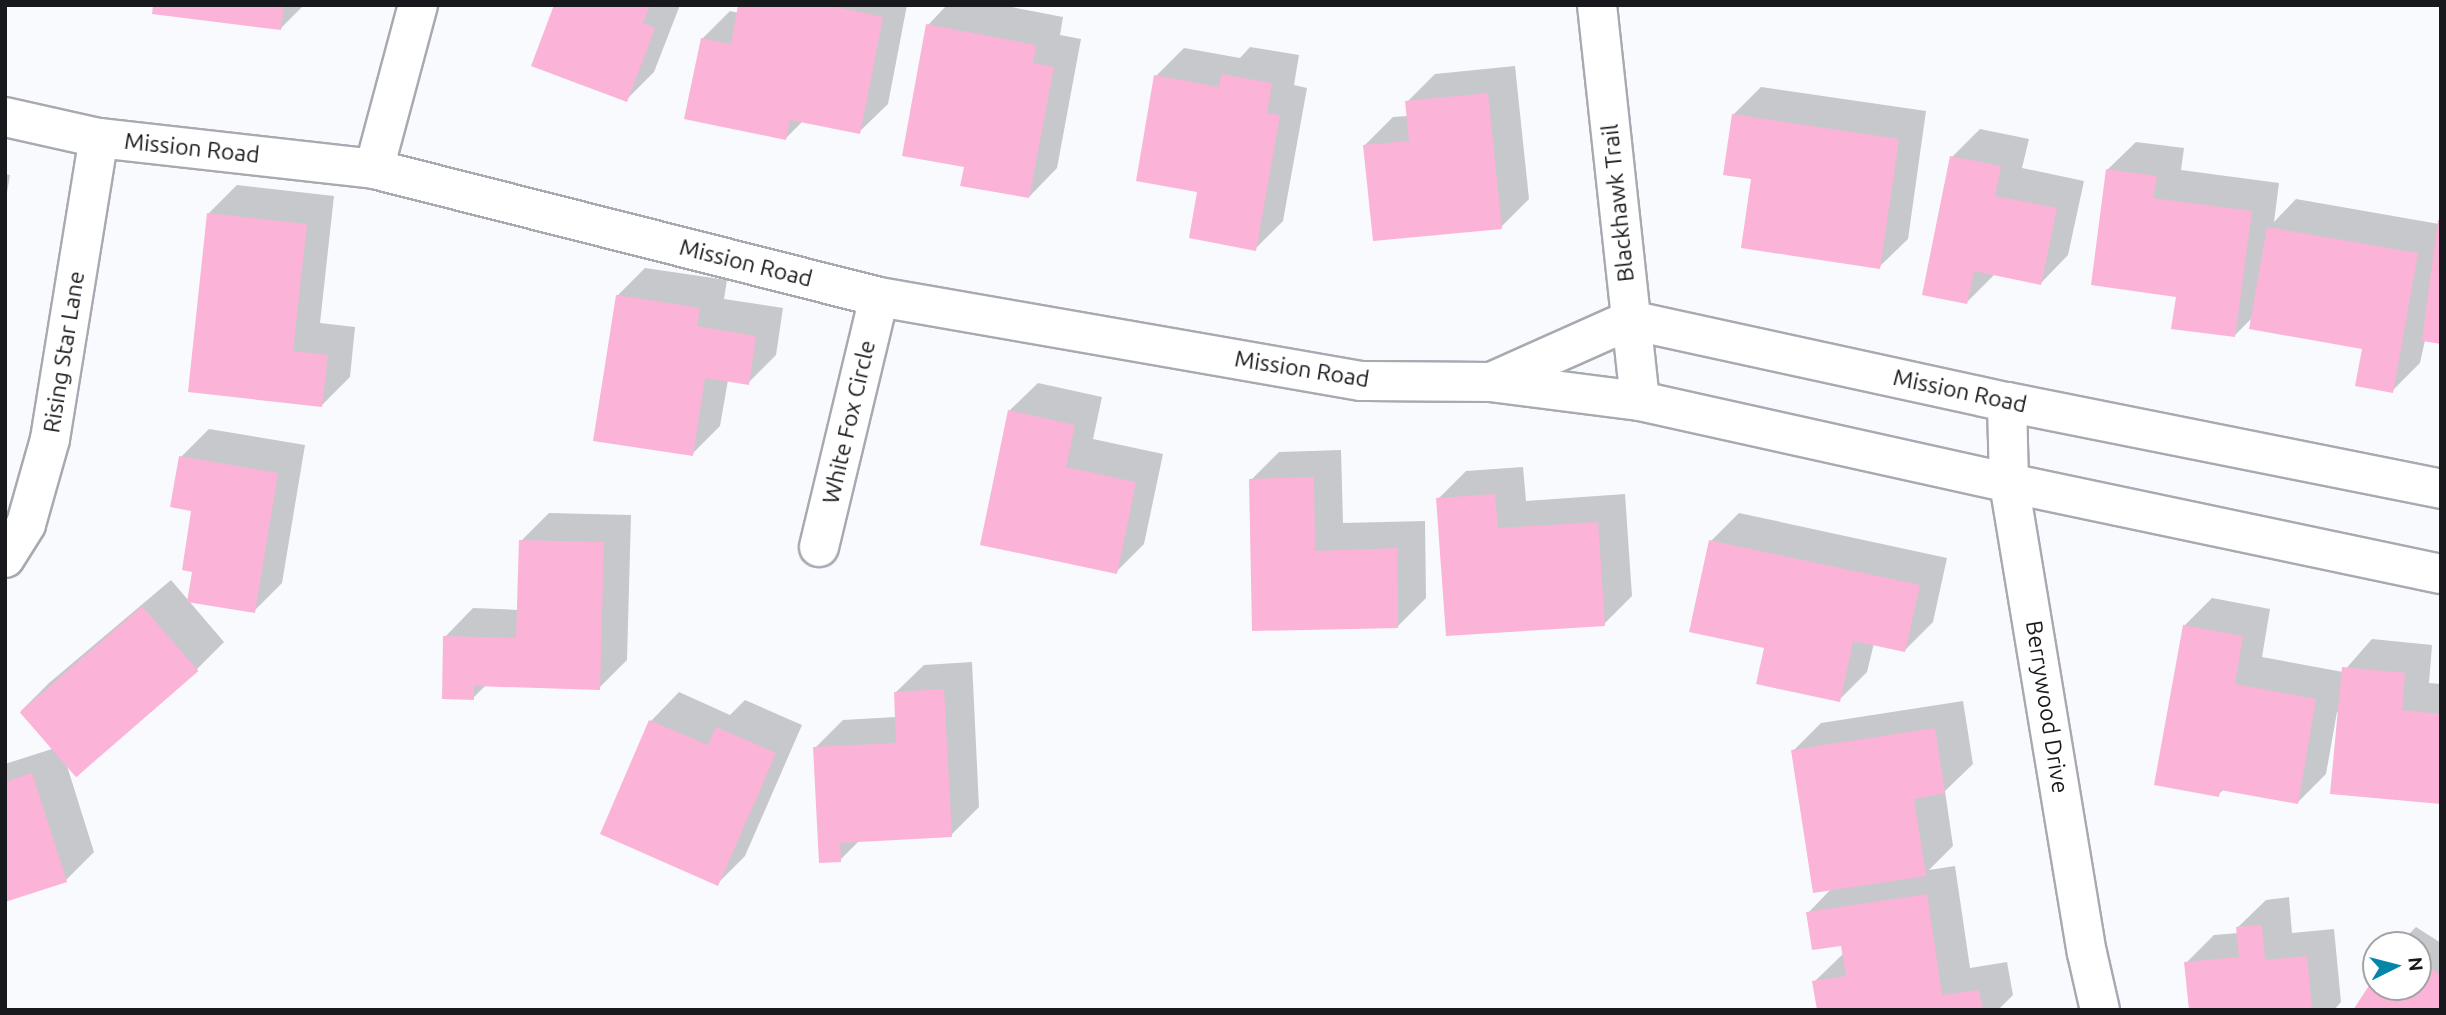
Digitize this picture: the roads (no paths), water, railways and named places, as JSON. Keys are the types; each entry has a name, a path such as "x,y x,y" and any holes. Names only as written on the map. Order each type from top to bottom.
{"street":[{"path":"374,169 418,5"},
{"name":"Blackhawk Trail","path":"1597,5 1640,401"},
{"name":"Mission Road","path":"5,117 99,138 374,169 879,297 1361,381 1491,382 1640,401 2009,484 2441,574"},
{"name":"Rising Star Lane","path":"5,558 26,524 50,439 99,138"},
{"name":"White Fox Circle","path":"819,547 879,297"},
{"name":"Mission Road","path":"1491,382 1630,320 2007,402 2441,489"},
{"name":"Berrywood Drive","path":"2007,402 2009,484 2087,953 2100,1010"}]}
